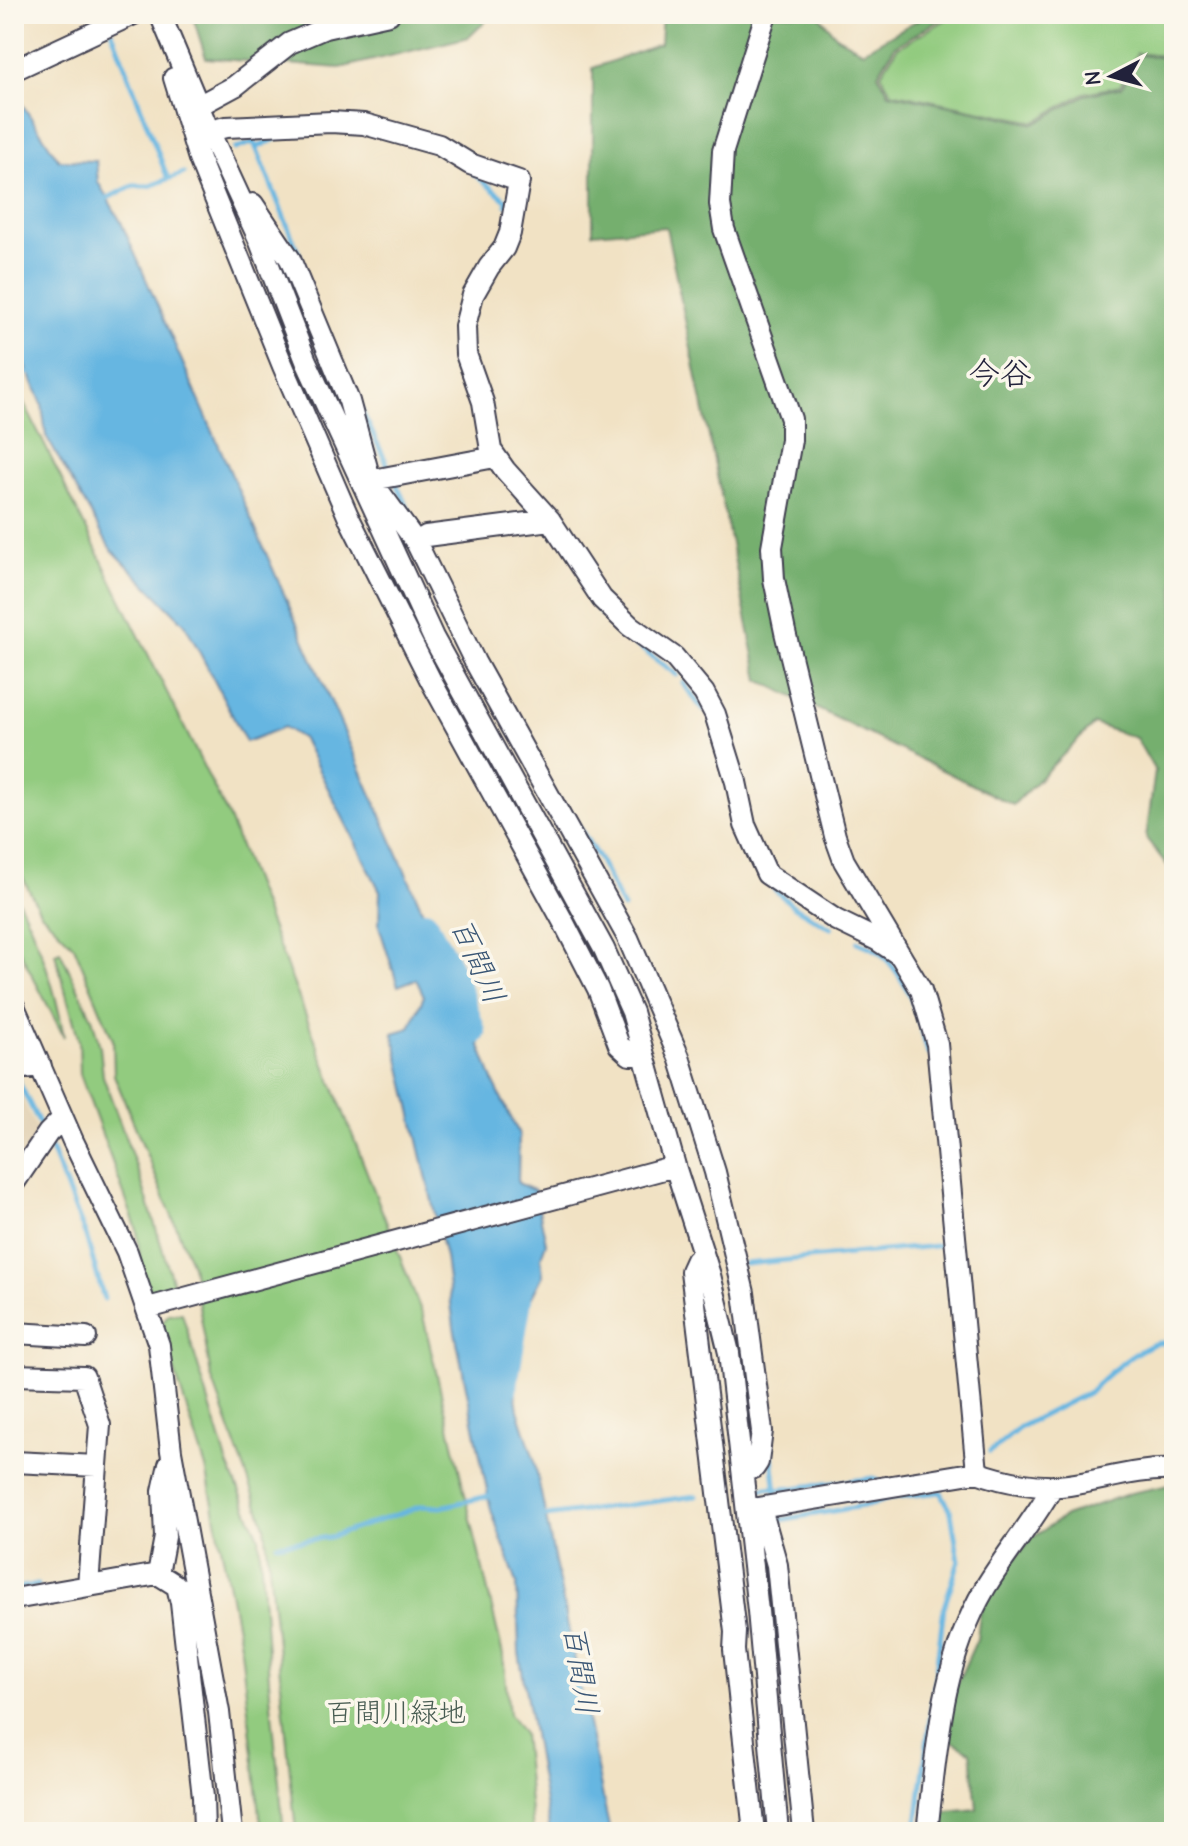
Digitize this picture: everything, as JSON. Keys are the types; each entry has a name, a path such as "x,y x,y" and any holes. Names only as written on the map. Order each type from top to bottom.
{"street":[{"path":"14,70 134,14"},
{"path":"160,14 306,361 420,539 475,662 628,938 679,1057 708,1147 744,1293 762,1431 758,1462 754,1468 743,1471"},
{"path":"198,106 235,86 290,43 325,28 389,14"},
{"path":"766,14 731,119 720,179 724,229 791,419 791,440 772,547 774,579 835,836 844,861 921,990 937,1044 977,1472"},
{"path":"173,42 173,74 199,159 348,516 431,681 598,989 619,1045 630,1055 644,1055"},
{"path":"209,131 226,127 348,122 439,145 470,164 519,181 510,233 504,248 473,295 464,340 475,385 483,402 491,450 550,520 602,599 630,626 674,657 704,693 715,714 736,782 745,825 767,874 836,920 901,956"},
{"path":"379,478 495,457"},
{"path":"379,478 433,637 604,949 632,1012 644,1055 666,1168 703,1254 729,1353 743,1471 751,1509 778,1832"},
{"path":"420,539 550,520"},
{"path":"14,1006 63,1118 153,1307 171,1451 219,1712 232,1832"},
{"path":"14,1039 39,1059"},
{"path":"15,1069 39,1059"},
{"path":"14,1183 46,1136 63,1118"},
{"path":"153,1307 666,1168"},
{"path":"703,1254 691,1271 735,1632 734,1650 754,1832"},
{"path":"14,1333 86,1337"},
{"path":"14,1375 84,1377 100,1425 89,1578"},
{"path":"158,1574 165,1537 163,1491 171,1451"},
{"path":"14,1462 97,1466"},
{"path":"751,1509 977,1472 990,1477 1067,1486 1112,1475 1154,1469 1174,1470"},
{"path":"927,1832 944,1691 962,1636 985,1589 1053,1486"},
{"path":"751,1509 764,1519 777,1565 804,1832"},
{"path":"14,1599 89,1578 158,1574 177,1586 203,1797 204,1832"},
{"path":"181,1603 194,1582"}],"shaded area":[{"path":"14,1081 39,1135 14,1170"}],"green space":[{"path":"192,14 493,14 469,37 340,68 206,58"},
{"path":"662,14 818,14 837,37 863,51 928,14 950,14 895,46 878,74 889,93 1035,124 1085,95 1122,87 1139,55 1174,59 1174,874 1146,838 1155,771 1136,738 1094,724 1013,805 759,680 666,227 593,233 593,68 660,44"},
{"path":"956,14 1174,14 1174,57 1137,53 1120,86 1084,93 1035,122 891,92 881,74 897,48"},
{"name":"百間川緑地","path":"14,383 228,816 423,1316 503,1655 509,1714 523,1734 533,1832 296,1832 265,1526 211,1376 192,1265 114,1075 113,1040 74,946 40,912 14,860"},
{"path":"14,892 45,962 64,1037 14,940"},
{"path":"60,951 92,1018 100,1047 103,1076 142,1183 176,1293 163,1297 150,1292 141,1268 137,1230 80,1074 79,1041 55,953"},
{"path":"182,1313 227,1462 259,1537 284,1832 262,1832 241,1649 206,1468 160,1327 168,1314"},
{"path":"1174,1484 1174,1832 944,1832 936,1813 977,1809 971,1752 947,1738 954,1690 977,1639 980,1613 1000,1576 1032,1538 1065,1516 1131,1493"}],"water":[{"path":"14,96 59,160 96,161 98,182 121,222 470,1019 494,1083 519,1134 518,1183 535,1191 546,1243 541,1257 543,1275 508,1344 518,1410 534,1459 610,1832 550,1832 519,1653 517,1583 491,1510 454,1327 445,1257 393,1033 410,1028 424,996 416,979 398,986 379,926 380,891 303,739 284,727 246,742 185,624 110,548 46,436 42,404 19,349 14,344"}],"waterway":[{"path":"112,32 168,179 184,173"},
{"path":"256,148 295,133"},
{"path":"235,149 254,142 300,257"},
{"path":"472,172 507,201 507,205"},
{"path":"101,201 133,186 150,186 168,179"},
{"path":"14,378 32,371"},
{"path":"360,407 390,470"},
{"path":"394,479 417,528"},
{"path":"592,597 592,603 616,630 677,675"},
{"path":"683,683 703,710"},
{"path":"567,808 599,859 623,908"},
{"path":"774,889 793,906 831,928"},
{"name":"百間川","path":"424,924 452,975 472,1032"},
{"path":"858,942 879,952 899,975 912,1000 928,1053"},
{"path":"15,1074 42,1129"},
{"path":"703,1102 722,1161"},
{"path":"48,1142 86,1236 104,1299"},
{"path":"745,1264 947,1245 948,1250"},
{"name":"百間川","path":"503,1389 518,1299"},
{"path":"990,1452 1020,1427 1091,1391 1138,1352 1154,1344 1174,1342"},
{"path":"770,1438 776,1493"},
{"path":"776,1490 873,1478 878,1480"},
{"path":"759,1489 776,1487"},
{"path":"780,1520 869,1505 888,1498 941,1492 951,1512 959,1561 944,1607 916,1832"},
{"path":"277,1544 330,1537 422,1506 441,1507 493,1495"},
{"path":"539,1517 696,1496"},
{"path":"779,1519 783,1552"},
{"path":"94,1575 140,1567"},
{"path":"14,1588 37,1585"}],"district":[{"name":"今谷","path":"1000,373"}]}
